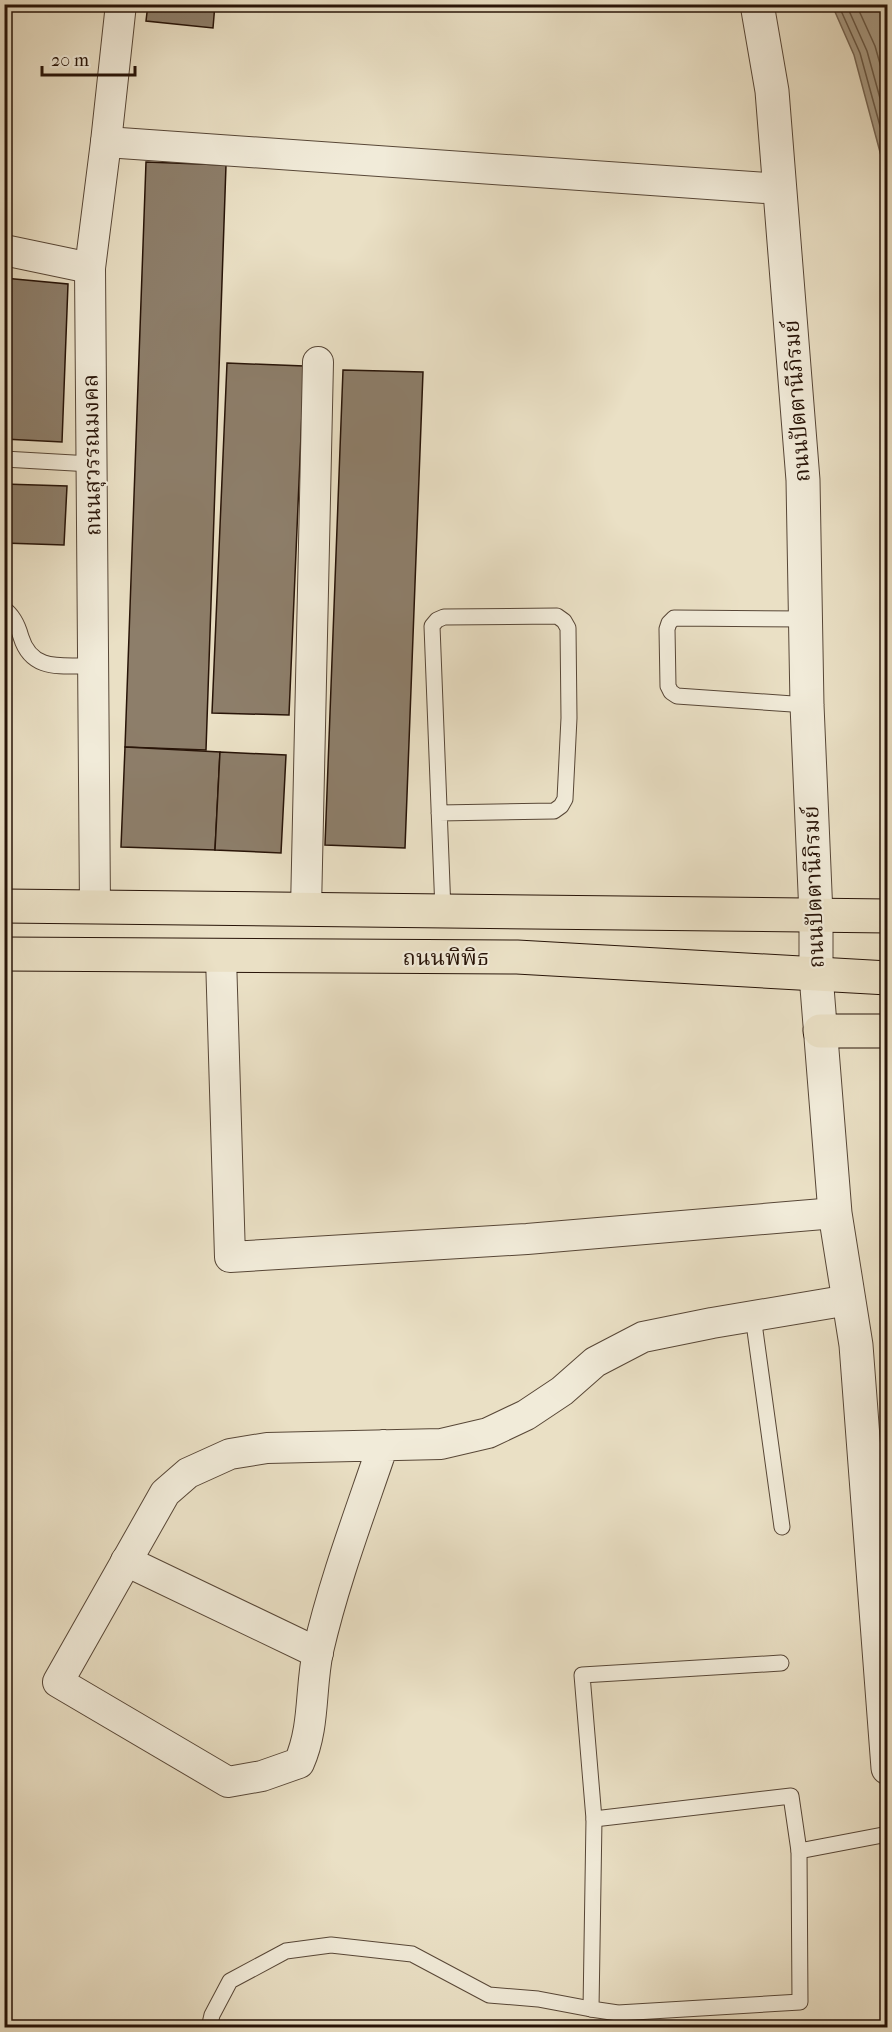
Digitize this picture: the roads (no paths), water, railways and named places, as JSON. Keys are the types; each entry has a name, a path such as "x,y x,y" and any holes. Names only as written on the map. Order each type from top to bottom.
{"main road":[{"name":"ถนนพิพิธ","path":"4,906 874,916"},
{"name":"ถนนพิพิธ","path":"4,954 517,957 880,978"},
{"path":"820,1031 888,1031"}],"street":[{"name":"ถนนสุวรรณมงคล","path":"95,907 90,268 121,4"},
{"name":"ถนนปัตตานีภิรมย์","path":"757,4 772,91 803,480 807,705 820,1031 834,1212 856,1345 888,1768"},
{"path":"106,142 780,189"},
{"path":"4,250 90,268"},
{"path":"306,909 318,362"},
{"path":"221,957 230,1257 527,1239 834,1212"},
{"path":"383,1445 335,1587 318,1653 307,1744 298,1763 262,1776 228,1782 58,1682 165,1493 188,1473 230,1454 267,1448 383,1445 441,1444 488,1433 526,1415 562,1391 595,1362 644,1337 849,1300"},
{"path":"126,1561 318,1653"}],"lane":[{"path":"4,459 91,464"},
{"path":"4,609 19,628 25,649 33,659 45,664 93,666"},
{"path":"439,813 554,811 561,806 565,799 569,718 568,628 557,616 444,617 432,626 439,813 443,911"},
{"path":"806,619 674,618 669,622 667,628 668,686 677,696 807,705"},
{"path":"753,1316 782,1527"},
{"path":"591,2009 594,1819 582,1675 781,1663"},
{"path":"209,2028 212,2015 230,1981 286,1951 331,1945 412,1954 489,1995 538,1999 618,2013 800,2002 799,1851 791,1796 594,1819"},
{"path":"799,1851 888,1834"}],"water":[{"path":"832,5 887,5 887,178 854,55"}]}
